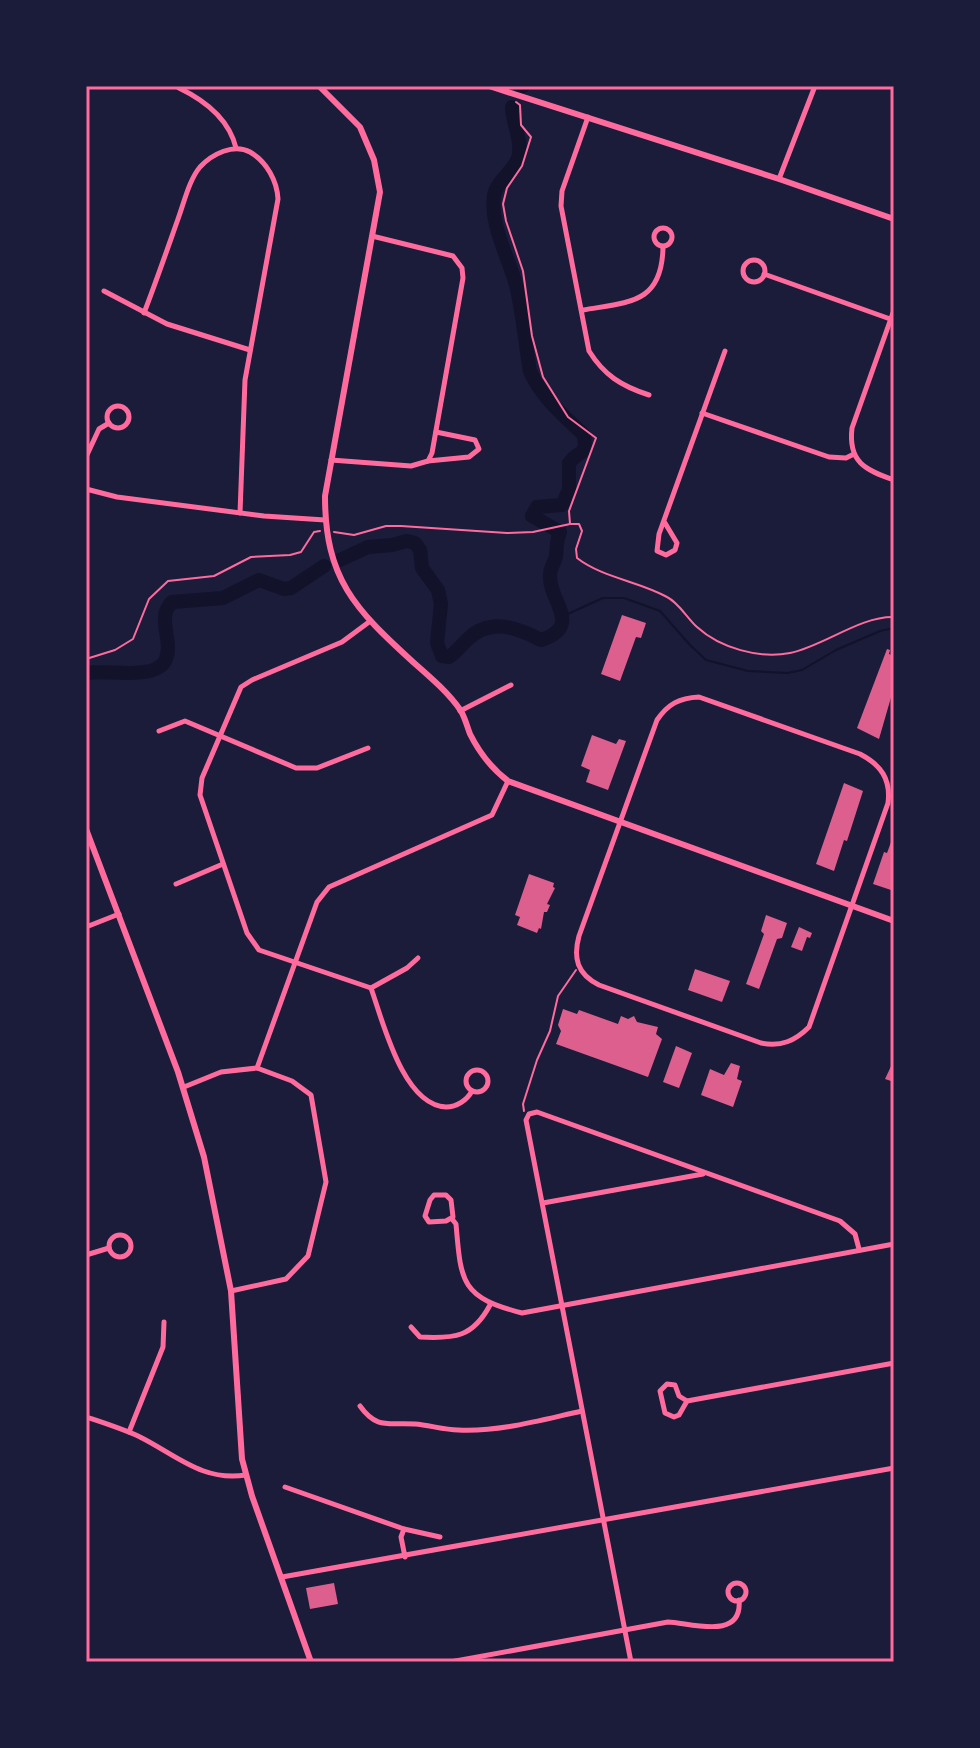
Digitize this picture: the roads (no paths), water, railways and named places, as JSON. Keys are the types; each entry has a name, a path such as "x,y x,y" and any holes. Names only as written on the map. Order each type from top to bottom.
{"street":[{"path":"319,86 360,127 374,160 380,192 325,496 326,531 339,580 369,622 426,673 460,711 482,757 508,781 894,921"},
{"path":"489,86 894,219"},
{"path":"779,179 815,86"},
{"path":"179,88 195,96 225,124 236,148"},
{"path":"588,117 562,191 561,206 589,351 600,368 619,384 649,395"},
{"path":"144,313 199,168 217,154 236,148 251,153 271,172 278,187 278,199 245,380 240,513"},
{"path":"372,236 453,256 462,268 463,278 436,432 428,461"},
{"path":"583,310 642,298 652,289 658,276 663,247"},
{"path":"756,260 763,265 764,274 758,281 749,281 742,270 747,262 756,260"},
{"path":"764,274 892,320"},
{"path":"104,291 167,324 250,350"},
{"path":"894,310 852,428 851,439 854,454 865,468 894,480"},
{"path":"665,523 677,543 675,550 666,555 656,547 725,351"},
{"path":"113,406 123,406 129,413 129,422 121,428 109,423 108,414 113,406"},
{"path":"702,413 829,457 846,458 854,454"},
{"path":"86,457 99,429 109,423"},
{"path":"331,460 411,466 469,457 479,449 475,440 468,437 436,432"},
{"path":"86,489 106,495 240,513 325,520"},
{"path":"369,622 342,642 241,687 202,778 200,795 247,933 259,950 371,988 407,968 418,958"},
{"path":"460,711 511,685"},
{"path":"708,699 860,754 884,773 888,803 809,1027 792,1041 761,1043 599,985 579,968 575,952 579,936 621,823 657,720 680,700 708,699"},
{"path":"159,731 185,721 296,768 317,768 368,748"},
{"path":"257,1068 317,902 329,887 492,815 508,781"},
{"path":"86,829 184,1087 204,1157 231,1291 238,1423 246,1475 311,1662"},
{"path":"176,884 223,864"},
{"path":"86,927 119,914"},
{"path":"371,988 411,1086 428,1100 445,1107 461,1103 472,1091 482,1091 488,1083 482,1071 468,1074 466,1083 472,1091"},
{"path":"184,1087 221,1072 257,1068 292,1081 311,1095 326,1182 308,1256 286,1279 231,1291"},
{"path":"631,1662 526,1120 529,1114 537,1112 840,1221 855,1234 859,1249"},
{"path":"543,1203 705,1174"},
{"path":"431,1197 449,1197 454,1215 452,1219 433,1223 426,1220 425,1213 431,1197"},
{"path":"452,1219 456,1224 458,1258 470,1288 490,1305 522,1313 894,1244"},
{"path":"118,1236 126,1238 131,1245 128,1253 121,1257 113,1255 109,1248 111,1240 118,1236"},
{"path":"86,1255 109,1248"},
{"path":"411,1327 420,1337 439,1338 466,1333 481,1321 490,1305"},
{"path":"129,1432 163,1347 164,1322"},
{"path":"687,1401 679,1415 667,1416 661,1388 667,1384 675,1385 679,1396 687,1401 894,1363"},
{"path":"360,1406 370,1420 382,1424 416,1424 457,1430 496,1429 582,1411"},
{"path":"86,1417 129,1432 196,1469 218,1475 246,1475"},
{"path":"282,1577 894,1468"},
{"path":"285,1487 404,1529 440,1537"},
{"path":"404,1529 401,1537 405,1557"},
{"path":"450,1662 668,1622 701,1629 721,1626 736,1617 740,1610 739,1600"}],"waterway":[{"path":"340,560 368,547 407,541 415,543 420,550 422,568 438,590 441,604 437,643 442,656 449,657 485,628 514,629 541,640 560,627 561,612 550,575 560,532 532,516 537,507 562,505 569,490 569,463 583,450 585,442 584,435 547,398 530,371 516,285 495,219 495,190 519,155 512,107"},
{"path":"86,673 140,673 159,667 167,653 165,616 172,602 223,598 259,580 284,589 291,588 324,566"},
{"path":"561,617 603,598 624,598 660,611 706,660 748,671 787,673 802,670 836,650 894,628"}]}
